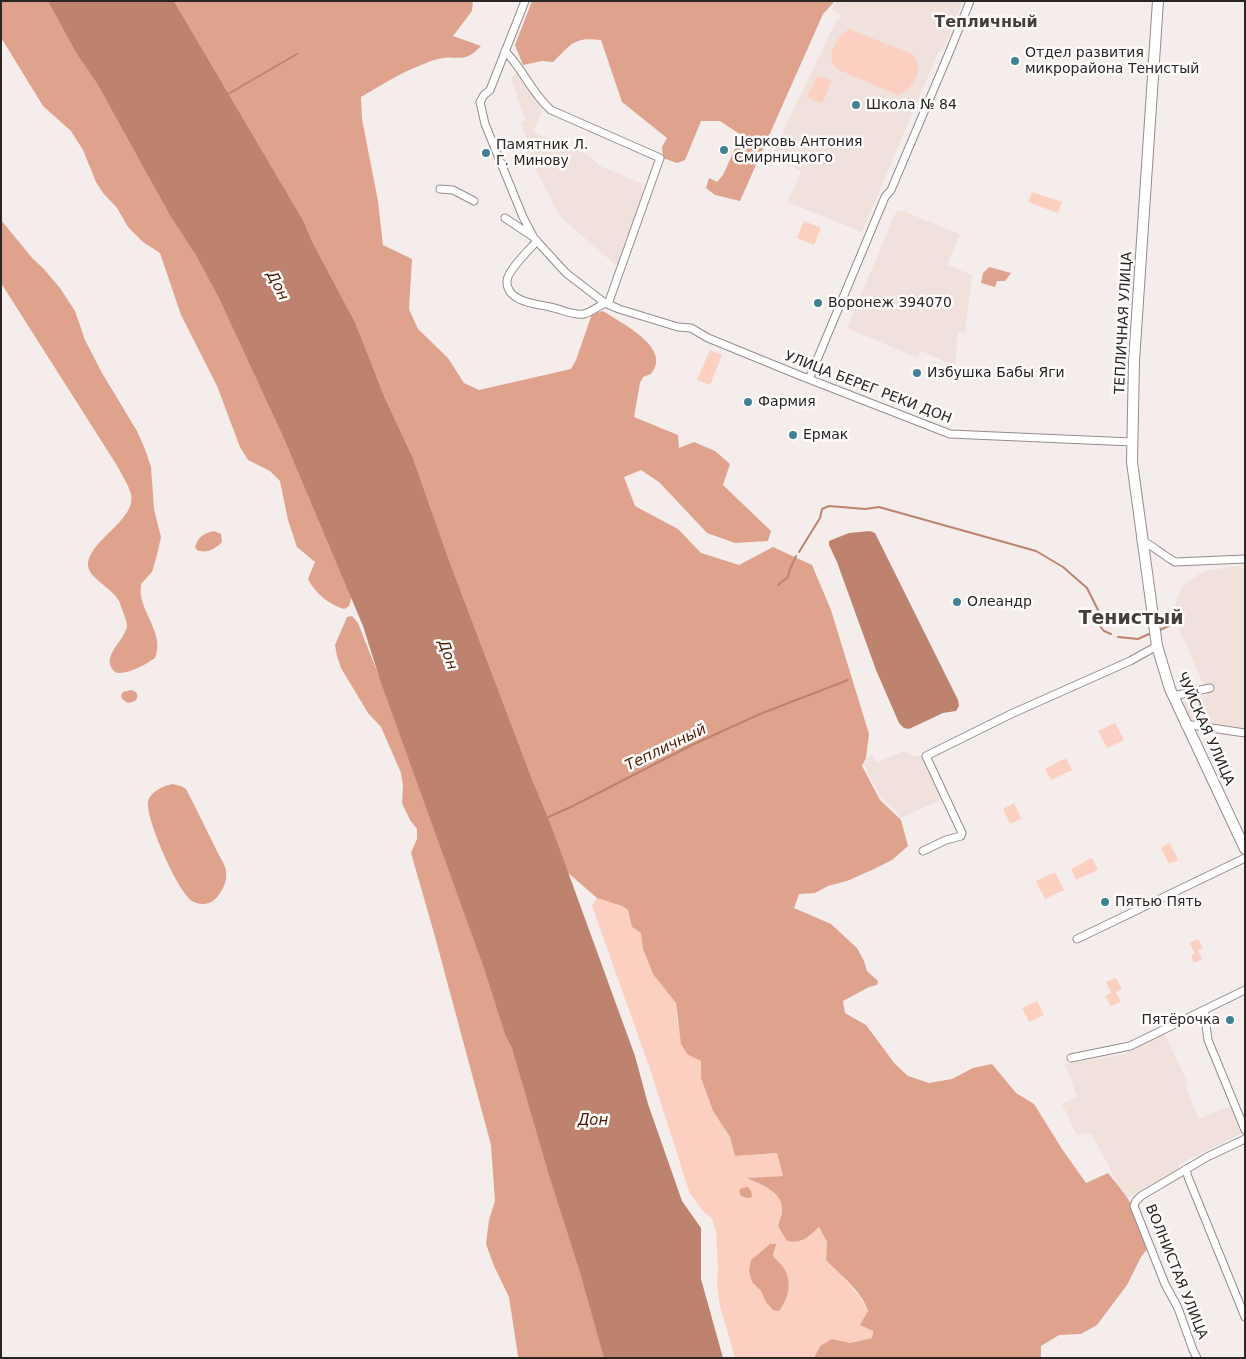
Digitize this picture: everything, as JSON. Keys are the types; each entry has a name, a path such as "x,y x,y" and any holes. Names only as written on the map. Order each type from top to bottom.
{"street":[{"name":"УЛИЦА БЕРЕГ РЕКИ ДОН","path":"525,1 490,90 480,102 485,124 523,217 536,240 566,273 606,303 678,328 691,328 708,338 950,434 1132,442"},
{"path":"809,379 970,1"},
{"name":"ТЕПЛИЧНАЯ УЛИЦА","path":"1157,646 1141,540 1132,462 1132,442 1134,361 1158,1"},
{"path":"505,52 513,59 541,102 551,110 660,158 606,303 586,314 577,314 529,304 509,290 507,281 510,272 536,240 505,218"},
{"path":"440,189 453,190 474,201"},
{"path":"1141,540 1156,547 1166,557 1175,562 1245,559"},
{"path":"923,851 946,840 957,838 962,833 926,756 1012,714 1130,661 1157,646"},
{"name":"ЧУЙСКАЯ УЛИЦА","path":"1157,646 1172,696 1245,848"},
{"path":"1172,696 1210,688"},
{"path":"1185,724 1245,733"},
{"path":"1077,939 1245,858"},
{"path":"1071,1058 1130,1046 1245,990"},
{"path":"1204,1010 1208,1040 1245,1130"},
{"name":"ВОЛНИСТАЯ УЛИЦА","path":"1197,1358 1178,1308 1165,1284 1134,1206 1141,1196 1186,1169 1245,1139"},
{"path":"1186,1169 1245,1317"}],"shaded area":[{"path":"1,1 51,1 178,218 254,362 352,596 349,606 344,609 323,598 308,579 315,562 297,547 288,520 280,481 270,471 248,460 240,447 217,386 181,315 160,253 143,242 128,227 117,208 96,182 83,150 71,131 43,106 1,38"},
{"path":"174,1 473,1 472,11 453,36 481,46 475,52 461,58 436,59 384,83 361,97 362,119 378,201 383,245 412,259 409,309 418,329 448,358 464,383 479,390 571,369 592,314 603,311 637,333 652,347 655,355 656,364 651,374 643,377 640,383 634,417 678,435 679,448 694,442 715,451 730,464 723,485 771,531 768,541 735,543 707,533 659,482 641,470 624,477 635,506 678,529 701,553 739,565 773,547 812,565 831,610 869,734 866,758 862,766 880,800 901,820 908,846 892,860 847,881 828,886 815,893 799,894 794,908 831,924 857,948 867,971 878,981 877,985 869,987 843,1001 845,1013 866,1025 895,1064 908,1076 929,1083 952,1079 973,1068 992,1064 1016,1093 1034,1104 1086,1183 1108,1173 1121,1190 1139,1218 1147,1249 1127,1285 1097,1325 1081,1334 1059,1335 1041,1346 1041,1358 814,1358 820,1346 832,1339 850,1343 872,1338 873,1331 860,1325 868,1311 865,1303 856,1290 826,1260 827,1242 819,1227 801,1241 787,1241 778,1226 782,1215 782,1204 779,1199 764,1186 747,1178 783,1176 777,1153 735,1156 730,1137 713,1111 701,1078 701,1061 688,1055 681,1044 676,1003 653,974 643,949 641,933 632,927 628,910 622,906 597,898 567,872 548,817 449,560 413,458 385,398 355,322 314,245 303,220"},
{"path":"532,1 844,1 834,2 823,14 740,201 715,195 706,188 709,178 717,182 723,175 741,135 720,121 701,121 685,160 677,163 663,158 662,147 667,138 622,102 601,40 592,39 574,43 553,62 542,61 523,65 515,45"},
{"name":"Школа № 84","path":"836,1 843,3 844,1 963,1 945,46 938,53 862,232 788,202 801,171 771,157 836,21 843,16 832,10"},
{"path":"849,29 914,55 917,61 918,73 909,88 898,95 835,67 832,59 833,49 841,35"},
{"path":"518,72 543,111 533,132 587,154 600,166 643,184 641,191 645,192 618,267 564,220 555,207 535,168 528,152 530,151 521,123 525,120 511,78"},
{"path":"817,76 831,80 822,104 807,97"},
{"path":"1032,192 1062,202 1058,213 1028,202"},
{"path":"899,211 960,234 947,265 972,275 965,333 958,332 955,366 921,351 918,358 847,328 895,214"},
{"path":"1,220 60,288 75,311 85,340 102,373 137,431 151,467 154,509 161,537 152,572 141,584 141,593 143,604 156,634 157,650 155,658 129,672 117,673 110,665 113,650 127,627 120,603 91,573 88,563 91,554 97,546 127,512 131,503 131,494 116,464 1,283"},
{"path":"804,221 821,228 814,245 797,238"},
{"path":"989,267 1011,273 1005,281 997,281 995,287 981,283 983,273"},
{"path":"710,350 722,355 710,385 697,380"},
{"path":"214,531 221,534 222,542 211,550 197,550 195,547 200,538 204,534"},
{"path":"1245,565 1245,732 1190,723 1183,701 1199,696 1205,697 1207,692 1172,613 1182,586 1204,571"},
{"path":"352,616 358,623 410,757 484,960 550,1166 604,1358 519,1358 518,1356 509,1297 486,1244 489,1220 495,1201 491,1145 411,853 417,839 417,829 410,820 402,803 403,785 401,773 381,727 368,713 341,668 337,656 335,645 347,617"},
{"path":"131,690 136,692 137,698 135,701 128,703 122,699 121,695 123,692"},
{"path":"1115,723 1124,740 1107,748 1098,731"},
{"path":"904,751 915,757 922,755 943,799 900,818 896,811 881,798 864,765 870,754 877,762"},
{"path":"1066,758 1072,770 1051,780 1045,769"},
{"path":"172,784 186,789 225,868 226,879 223,888 213,901 205,904 192,901 178,883 163,853 148,809 148,801 152,794 158,789"},
{"path":"1014,803 1021,819 1010,824 1003,809"},
{"path":"1170,843 1178,860 1169,864 1161,848"},
{"path":"1092,858 1098,870 1076,880 1071,869"},
{"path":"1055,872 1064,890 1045,899 1036,881"},
{"path":"597,898 622,906 628,910 632,927 641,933 643,949 676,1003 677,1021 688,1055 701,1061 701,1078 713,1111 730,1137 735,1156 777,1153 783,1176 748,1178 765,1186 779,1198 782,1210 778,1226 787,1241 792,1242 805,1239 819,1227 827,1242 826,1260 851,1285 864,1304 872,1326 872,1338 850,1343 832,1339 820,1346 814,1358 735,1358 720,1306 717,1286 716,1232 712,1218 704,1212 690,1194 650,1069 592,906","holes":["770,1244 775,1251 773,1256 786,1270 766,1302 761,1291 752,1282 751,1260"]},
{"path":"1198,939 1203,948 1198,950 1202,959 1194,963 1191,956 1195,953 1189,943"},
{"path":"1116,978 1122,989 1116,992 1121,1002 1111,1006 1105,996 1111,993 1106,982"},
{"path":"1037,1001 1044,1015 1029,1022 1022,1008"},
{"path":"1164,1033 1187,1081 1185,1085 1199,1119 1230,1106 1241,1134 1179,1164 1179,1168 1126,1199 1091,1133 1077,1135 1062,1104 1077,1097 1064,1064 1122,1055"},
{"path":"748,1187 752,1197 741,1196 739,1191 741,1188"},
{"path":"770,1244 776,1244 773,1256 785,1270 789,1282 786,1298 779,1311 773,1310 766,1302 761,1291 752,1282 749,1271 751,1260"}],"water":[{"name":"Дон","path":"48,1 174,1 303,220 314,245 355,322 385,398 413,458 449,560 548,817 635,1056 648,1104 682,1201 701,1228 701,1279 723,1358 604,1358 512,1048 505,1034 484,968 380,680 363,626 283,436 219,298 196,255 171,217 97,83 77,54"},
{"path":"870,531 875,533 958,700 959,706 956,711 943,713 909,729 904,728 899,723 876,670 837,562 829,545 829,541 849,533"}],"waterway":[{"path":"228,94 297,54"},
{"path":"799,552 820,518 822,509 829,506 865,509 879,507 1036,551 1063,567 1087,588 1100,614 1100,626 1104,631 1111,634"},
{"path":"778,585 788,577 796,556"},
{"path":"1160,630 1173,624"},
{"path":"1118,637 1138,639 1149,634"},
{"name":"Тепличный","path":"546,818 692,745 760,714 848,680"}],"place":[{"name":"Отдел развития микрорайона Тенистый","path":"1015,61"},
{"name":"Школа № 84","path":"856,105"},
{"name":"Церковь Антония Смирницкого","path":"724,150"},
{"name":"Памятник Л. Г. Минову","path":"486,153"},
{"name":"Воронеж 394070","path":"818,303"},
{"name":"Избушка Бабы Яги","path":"917,373"},
{"name":"Фармия","path":"748,402"},
{"name":"Ермак","path":"793,435"},
{"name":"Олеандр","path":"957,602"},
{"name":"Пятью Пять","path":"1105,902"},
{"name":"Пятёрочка","path":"1230,1020"}],"district":[{"name":"Тепличный","path":"986,23"},
{"name":"Тенистый","path":"1131,619"}]}
